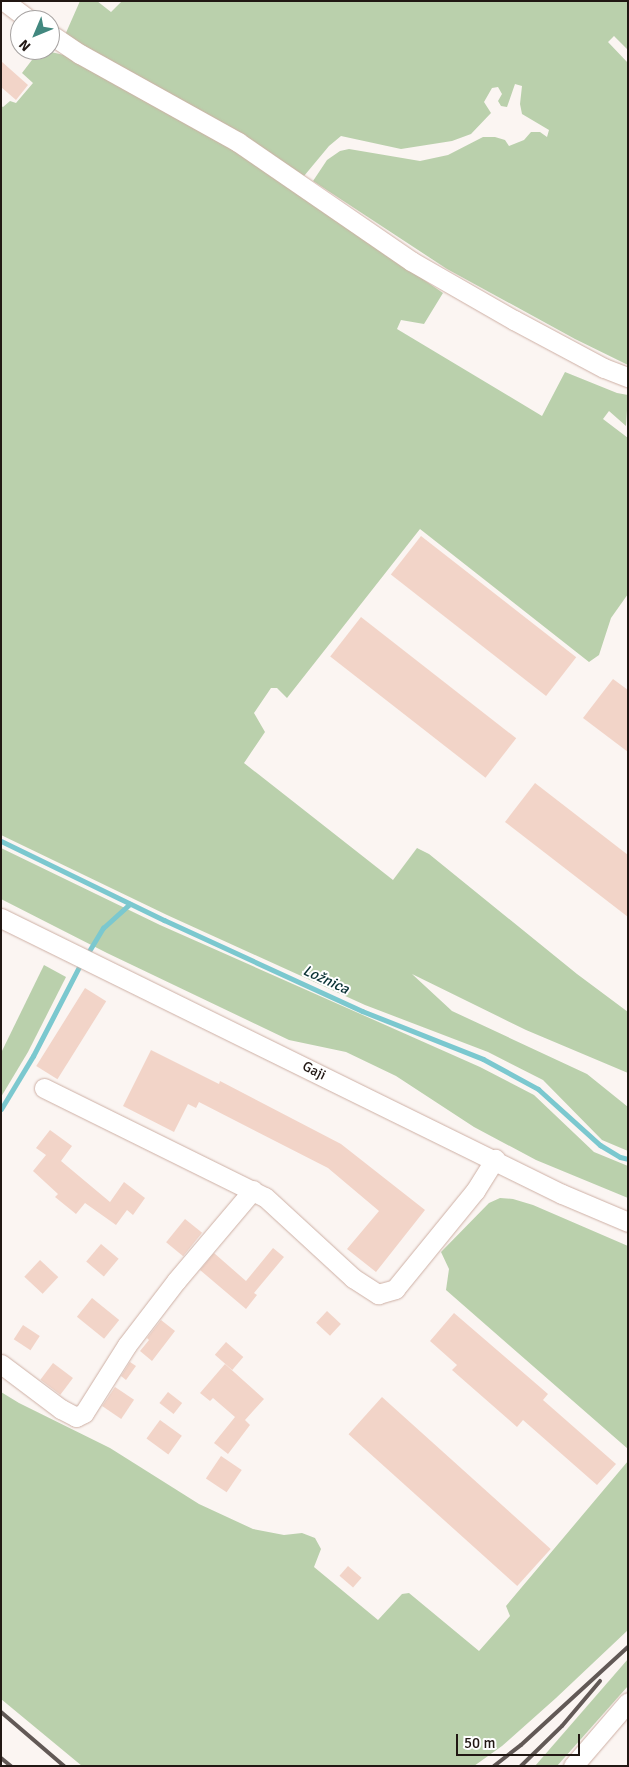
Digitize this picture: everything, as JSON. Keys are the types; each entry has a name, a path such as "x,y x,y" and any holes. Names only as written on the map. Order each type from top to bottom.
{"street":[{"path":"4,1 15,10"},
{"path":"60,41 80,54 238,142 412,260 514,320 604,368 628,377"},
{"name":"Gaji","path":"1,918 562,1194 628,1222"},
{"path":"44,1088 265,1197 352,1278 378,1294 395,1289 475,1191 494,1159"},
{"path":"1,1364 61,1409 76,1417 84,1413 127,1345 176,1281 253,1190"},
{"path":"573,1766 628,1702"}],"green space":[{"path":"80,1 97,1 111,12 122,1 628,1 628,50 614,36 608,42 628,63 628,365 575,339 447,269 313,181 327,160 340,151 349,149 420,161 448,155 483,137 495,137 505,140 509,146 524,140 531,132 540,132 547,137 549,130 522,114 520,104 522,86 515,84 507,107 501,106 498,101 502,94 498,87 492,88 484,102 491,113 471,134 452,141 401,149 341,136 329,146 304,176 245,137 65,35"},
{"path":"60,54 64,55 117,82 242,154 443,293 424,324 401,320 397,329 542,416 565,372 617,393 628,395 626,426 609,411 603,419 628,438 628,594 611,618 599,655 589,662 420,529 287,698 277,688 271,688 254,713 265,732 244,763 393,880 417,848 429,854 577,974 628,1012 628,1073 526,1030 412,974 452,1011 587,1074 628,1107 628,1151 602,1140 543,1080 488,1052 365,1005 167,915 1,835 1,106 3,107 10,101 16,103 33,83 22,73 32,60 60,60"},
{"path":"1,848 160,925 480,1067 534,1095 594,1152 628,1166 628,1198 536,1160 474,1127 396,1076 346,1052 289,1040 107,953 1,899"},
{"path":"44,965 66,977 28,1052 1,1097 1,1053"},
{"path":"500,1198 513,1199 533,1205 628,1246 628,1449 446,1290 449,1269 441,1252 489,1203"},
{"path":"1,1392 19,1403 110,1448 199,1504 253,1529 284,1535 302,1533 315,1538 321,1549 314,1567 378,1620 402,1594 409,1593 479,1651 510,1616 506,1606 628,1461 628,1630 502,1746 474,1766 82,1766 1,1699"},
{"path":"628,1659 628,1686 557,1766 535,1766"}],"building":[{"path":"1,61 28,85 16,100 1,87"},
{"path":"421,536 576,657 546,696 391,575"},
{"path":"361,617 516,738 485,778 330,656"},
{"path":"613,679 628,690 628,752 583,718"},
{"path":"535,783 628,855 628,917 505,822"},
{"path":"85,988 106,1001 57,1079 36,1066"},
{"path":"151,1050 219,1084 220,1081 341,1144 425,1210 376,1272 347,1249 379,1211 328,1168 199,1102 196,1108 188,1104 174,1132 123,1106"},
{"path":"50,1130 72,1146 61,1161 110,1202 124,1182 145,1198 133,1215 127,1210 116,1225 85,1203 76,1214 55,1197 58,1194 33,1171 46,1155 36,1148"},
{"path":"185,1219 202,1233 183,1256 166,1242"},
{"path":"101,1244 119,1259 104,1276 86,1262"},
{"path":"273,1248 284,1257 254,1293 257,1295 246,1309 200,1270 214,1253 246,1281"},
{"path":"40,1260 58,1277 43,1294 24,1277"},
{"path":"92,1298 119,1320 104,1339 77,1317"},
{"path":"327,1311 341,1324 330,1336 316,1323"},
{"path":"454,1313 548,1394 543,1400 616,1464 597,1485 523,1420 517,1427 452,1370 457,1365 430,1341"},
{"path":"161,1320 175,1331 152,1361 140,1351"},
{"path":"23,1325 40,1336 31,1350 14,1339"},
{"path":"226,1342 243,1357 232,1370 215,1355"},
{"path":"130,1362 136,1366 126,1380 121,1376"},
{"path":"53,1363 73,1378 60,1395 40,1380"},
{"path":"225,1364 264,1399 245,1420 250,1425 228,1454 214,1443 235,1417 213,1398 210,1401 200,1393"},
{"path":"115,1387 134,1400 121,1419 102,1406"},
{"path":"168,1392 182,1403 174,1414 159,1403"},
{"path":"382,1397 551,1549 517,1586 349,1434"},
{"path":"160,1420 182,1436 168,1454 146,1439"},
{"path":"221,1456 242,1470 227,1492 206,1478"},
{"path":"348,1566 362,1578 353,1588 339,1576"}],"waterway":[{"name":"Ložnica","path":"1,841 164,920 362,1011 483,1059 538,1089 600,1145 620,1157 628,1159"},
{"path":"86,956 103,928 130,904"},
{"path":"1,1109 33,1056 81,963"}],"railway":[{"path":"494,1766 521,1745 628,1647"},
{"path":"521,1766 562,1726 600,1681"},
{"path":"1,1712 64,1766"},
{"path":"1,1758 11,1766"}]}
